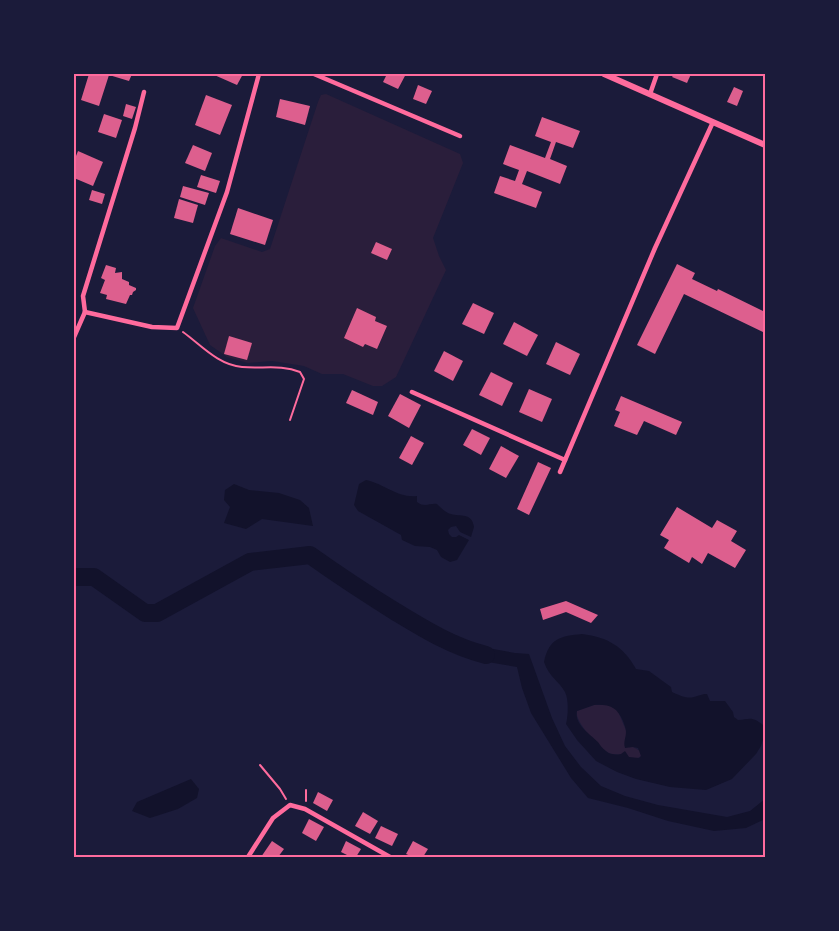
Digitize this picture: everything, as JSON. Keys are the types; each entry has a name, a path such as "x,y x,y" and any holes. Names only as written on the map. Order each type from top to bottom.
{"main road":[{"path":"604,74 765,145"}],"street":[{"path":"85,312 152,327 176,328 227,192 259,74"},
{"path":"314,74 460,136"},
{"path":"650,94 657,74"},
{"path":"74,337 85,312 83,296 135,128 144,92"},
{"path":"560,472 655,248 713,122"},
{"path":"412,392 565,460"},
{"path":"248,857 273,818 290,805 306,809 390,857"}],"path":[{"path":"176,328 218,361 240,367 281,367 300,372 304,379 290,420"},
{"path":"260,765 280,789 290,805"},
{"path":"306,790 306,809"}],"shaded area":[{"path":"326,94 460,154 463,163 433,238 446,270 396,377 382,386 373,386 343,374 322,374 304,366 272,361 248,363 227,357 210,345 193,308 215,246 221,238 262,252 270,249 318,102 321,95"},
{"path":"366,480 403,495 417,496 417,502 420,504 437,504 449,513 471,519 474,527 471,537 460,532 456,526 448,530 452,537 459,535 469,540 457,560 450,562 441,557 437,550 430,547 415,546 402,540 401,535 358,511 354,505 359,484"},
{"path":"234,484 249,490 279,493 300,500 309,508 313,526 262,519 246,529 224,523 230,507 224,500 225,490"},
{"path":"591,635 614,644 626,655 636,669 649,671 671,687 672,692 688,697 707,694 710,701 725,701 733,712 734,717 738,720 756,720 763,725 764,736 756,754 732,779 706,790 670,787 636,779 596,761 577,740 566,724 568,708 565,692 544,662 546,654 553,643 562,637","holes":["599,705 612,707 618,712 626,729 625,748 638,748 641,756 639,758 629,757 625,751 617,755 611,754 580,724 577,711"]},
{"path":"471,645 529,654 552,718 565,746 581,767 601,786 625,796 658,805 727,817 750,811 765,799 765,819 746,828 714,831 668,821 588,798 571,778 531,713 517,667 470,659 460,650"},
{"path":"594,705 607,705 617,709 633,747 640,751 641,756 634,759 625,755 609,753 593,739 579,721 577,711"},
{"path":"191,779 199,789 197,798 178,809 150,818 132,811 137,802"}],"building":[{"path":"89,74 132,74 129,81 109,75 99,106 81,100"},
{"path":"212,74 243,74 237,85"},
{"path":"387,74 406,74 398,89 383,82"},
{"path":"674,74 691,74 687,83 672,77"},
{"path":"418,85 432,91 426,104 413,99"},
{"path":"734,87 743,91 737,106 727,102"},
{"path":"206,95 232,105 220,135 195,125"},
{"path":"280,99 310,106 305,125 276,117"},
{"path":"126,104 136,107 132,119 123,116"},
{"path":"104,114 122,120 116,138 98,132"},
{"path":"542,117 580,131 573,148 556,142 550,159 567,166 560,184 527,171 522,184 542,192 536,208 494,193 500,176 515,181 519,170 503,164 510,145 545,158 551,142 535,136"},
{"path":"193,145 212,153 205,171 185,163"},
{"path":"78,151 103,162 93,186 74,178 74,161"},
{"path":"201,175 220,181 216,193 197,187"},
{"path":"183,186 209,193 205,205 180,197"},
{"path":"92,190 105,194 102,204 89,200"},
{"path":"179,199 198,205 193,223 174,218"},
{"path":"238,208 273,220 265,245 230,234"},
{"path":"376,242 392,249 387,260 371,253"},
{"path":"677,264 695,273 692,279 717,291 718,289 765,312 765,333 684,294 655,354 637,345"},
{"path":"106,265 116,268 115,273 122,272 122,279 136,288 126,304 106,299 107,295 100,293 105,280 101,278"},
{"path":"473,303 494,313 484,334 462,324"},
{"path":"357,308 376,317 375,321 387,326 377,349 365,344 363,347 344,338"},
{"path":"514,322 538,335 527,356 503,344"},
{"path":"229,336 252,343 247,360 224,354"},
{"path":"556,342 580,354 570,375 546,364"},
{"path":"444,351 463,361 453,381 434,371"},
{"path":"491,372 513,383 502,406 479,395"},
{"path":"529,389 552,399 542,422 519,412"},
{"path":"352,390 378,402 373,415 346,403"},
{"path":"400,394 421,405 409,428 388,416"},
{"path":"621,396 682,422 676,435 644,421 637,435 614,426 620,412 615,410"},
{"path":"472,429 490,438 481,455 463,445"},
{"path":"411,436 424,443 412,465 399,458"},
{"path":"501,446 519,456 506,478 489,469"},
{"path":"538,462 551,468 529,515 517,509"},
{"path":"677,507 712,528 717,520 737,531 731,541 746,550 735,568 708,553 702,564 692,557 689,563 664,548 669,540 660,535"},
{"path":"566,601 598,615 591,623 566,612 543,620 540,609"},
{"path":"318,792 333,800 327,811 313,803"},
{"path":"363,812 378,821 370,834 355,826"},
{"path":"309,819 324,827 316,841 302,833"},
{"path":"381,826 398,834 392,846 375,838"},
{"path":"272,841 284,849 278,857 261,857"},
{"path":"346,841 361,849 356,857 351,857 341,852"},
{"path":"413,841 428,849 423,857 413,857 406,854"}],"waterway":[{"path":"74,577 94,577 145,613 157,613 250,562 310,555 428,631 474,652 486,655"}]}
